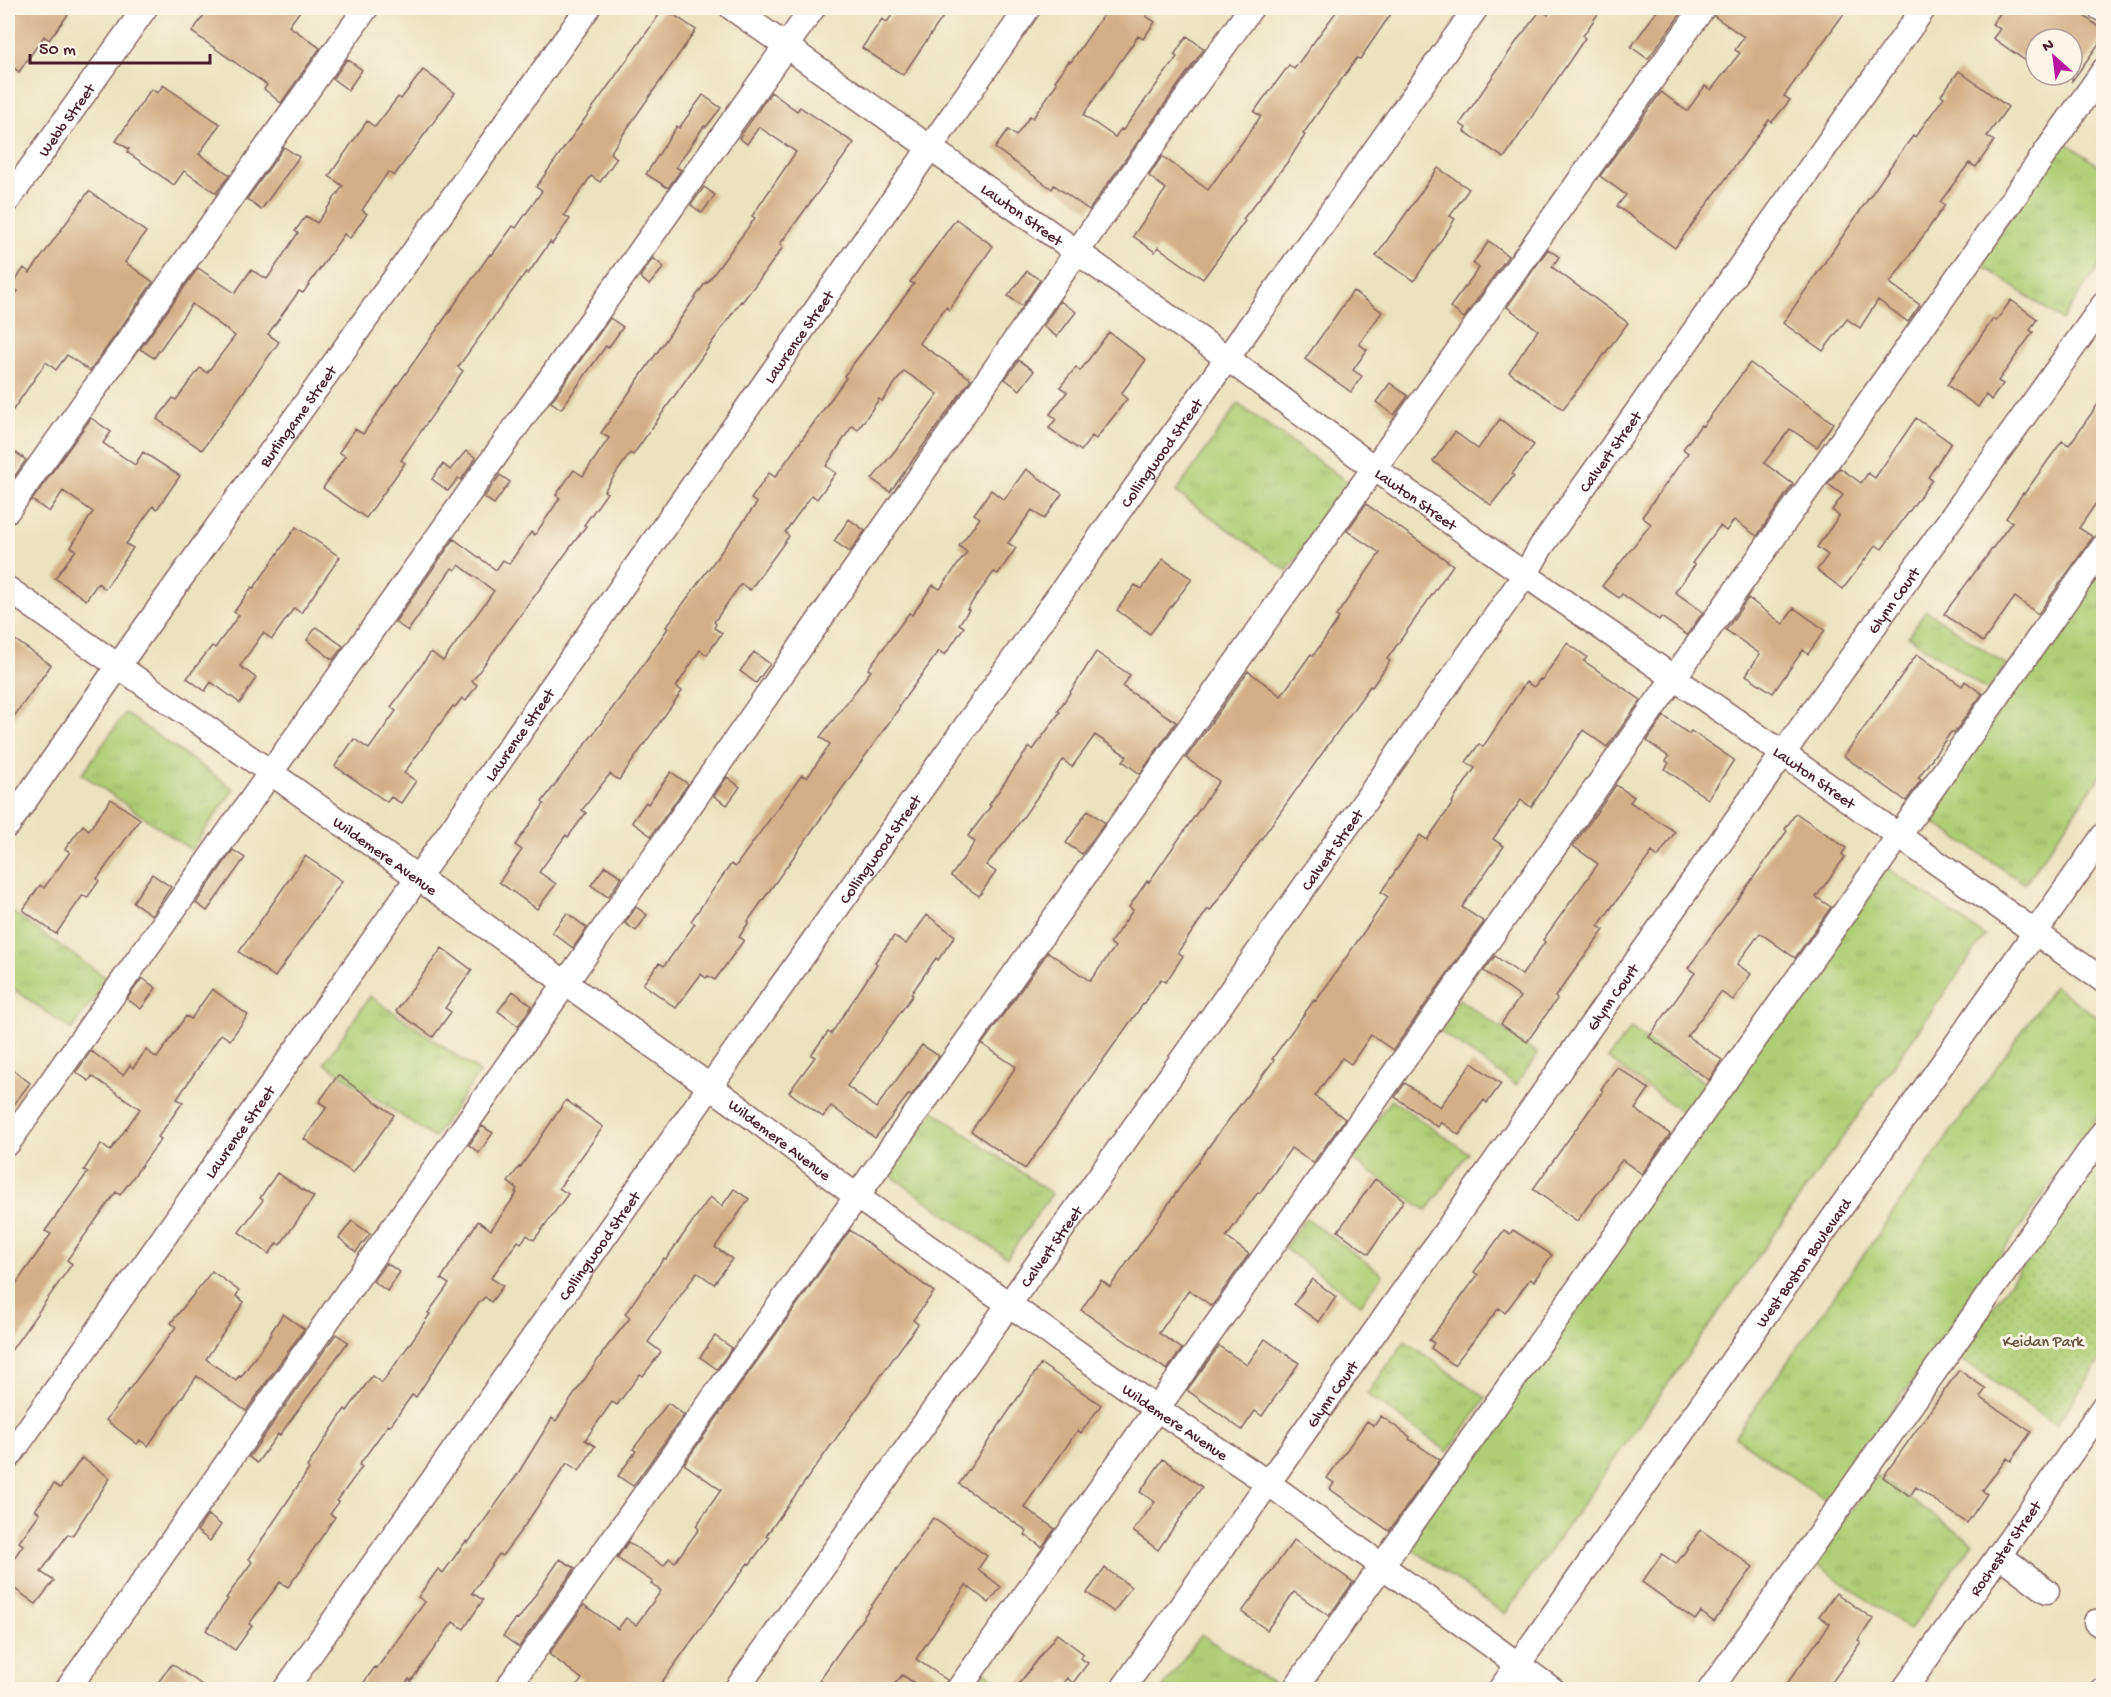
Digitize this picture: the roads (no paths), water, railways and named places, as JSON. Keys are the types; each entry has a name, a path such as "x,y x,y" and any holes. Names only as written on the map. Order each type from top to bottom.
{"street":[{"name":"Webb Street","path":"8,200 145,8"},
{"path":"8,510 366,8"},
{"name":"Burlingame Street","path":"8,825 588,8"},
{"name":"Lawton Street","path":"732,8 1227,358 1374,468 2103,981"},
{"path":"8,1143 813,8"},
{"name":"Lawrence Street","path":"8,1458 1028,8"},
{"path":"67,1689 1251,8"},
{"name":"Collingwood Street","path":"285,1689 1476,8"},
{"path":"506,1689 1704,8"},
{"name":"Calvert Street","path":"736,1689 1924,8"},
{"path":"958,1689 2103,70"},
{"name":"Glynn Court","path":"1122,1689 2103,304"},
{"path":"1294,1689 2103,546"},
{"name":"Wildemere Avenue","path":"8,590 270,772 709,1088 736,1105 856,1196 1157,1409 1268,1483 1553,1689"},
{"name":"West Boston Boulevard","path":"1500,1689 2103,835"},
{"path":"1710,1689 2103,1131"},
{"name":"Rochester Street","path":"1904,1689 2103,1406"},
{"path":"1999,1555 2047,1591"}],"park label":[{"name":"Keidan Park","path":"2043,1340"}]}
